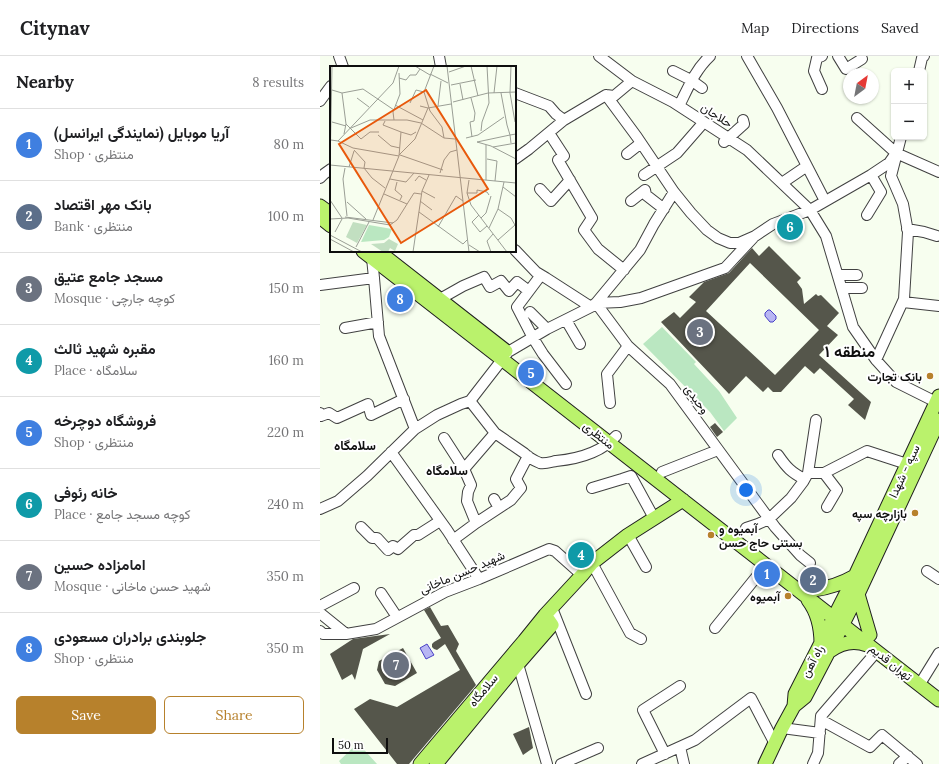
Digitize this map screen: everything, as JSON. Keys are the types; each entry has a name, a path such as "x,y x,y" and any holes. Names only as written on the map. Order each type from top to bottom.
{"main road":[{"path":"320,206 330,213"},
{"path":"320,217 330,225"},
{"name":"منتظری","path":"372,253 440,299 505,356"},
{"name":"منتظری","path":"372,253 613,440 683,500 766,565 808,592"},
{"name":"سپه - شهدا","path":"841,617 855,576 938,399"},
{"name":"سپه - شهدا","path":"841,617 858,594 939,420"},
{"name":"منتظری","path":"613,440 662,472 808,592 841,617"},
{"path":"548,612 592,563 628,535 683,500"},
{"path":"855,576 828,588 808,592 810,603 818,619 825,648 856,642 871,646 858,594"},
{"name":"سلامگاه","path":"420,764 514,660 552,625 548,612"},
{"name":"تهران قدیم","path":"841,617 871,646 939,700"},
{"name":"راه آهن","path":"765,764 794,706 805,697 825,648 841,617"},
{"name":"تهران قدیم","path":"871,646 923,679 939,693"},
{"name":"سلامگاه","path":"436,764 514,660"}],"street":[{"path":"439,56 441,66"},
{"name":"حلاجان","path":"599,56 632,81 679,106 704,122 726,140 747,150 810,210 826,236 853,327 876,360 896,382 938,399"},
{"path":"679,106 692,80 704,61 710,56"},
{"path":"747,56 778,108 825,201"},
{"path":"822,56 817,58 814,71 822,89"},
{"path":"838,56 846,69 862,59"},
{"path":"919,68 922,57"},
{"path":"674,71 692,80 702,88"},
{"path":"516,158 564,120 606,95 614,96 632,81"},
{"path":"320,101 330,87"},
{"path":"516,93 549,106 564,120"},
{"path":"606,95 674,192 691,213 707,230 718,238 730,243 739,243 755,236 773,224 810,210 871,175 889,163 896,153"},
{"path":"857,118 896,153 939,172"},
{"path":"726,140 744,124 743,120"},
{"path":"644,175 676,153 704,122"},
{"path":"549,133 564,156 558,160 592,218 584,230 598,249 624,270"},
{"path":"876,360 904,300 908,229 903,204 890,176 900,140"},
{"path":"627,154 641,143"},
{"path":"782,183 807,166"},
{"path":"320,178 330,169"},
{"path":"867,215 881,192 871,175"},
{"path":"540,189 551,201 570,180"},
{"path":"631,201 645,190 646,195 664,209"},
{"path":"320,509 338,501 367,476 415,429 437,415 470,401 505,356 546,330 593,305 640,250 674,192"},
{"path":"908,229 938,236"},
{"path":"516,251 536,272 593,305 641,298 725,268 755,236"},
{"path":"372,253 379,336 415,429"},
{"path":"541,275 518,307 533,338 543,354 566,384"},
{"path":"838,275 857,275"},
{"path":"440,299 463,286 484,277 490,287 501,281 509,291 517,282 529,292"},
{"path":"320,284 374,278"},
{"path":"842,288 862,288"},
{"path":"903,302 939,306"},
{"name":"وحیدی","path":"593,305 628,346 670,384 769,519 791,546 810,563"},
{"path":"530,312 546,330"},
{"path":"566,320 580,344"},
{"path":"345,328 378,322"},
{"path":"610,403 607,374 628,346"},
{"path":"320,413 321,416 329,413 337,418 368,404 371,415 404,399"},
{"path":"470,401 495,433 528,456 541,463 570,460 596,451 613,440"},
{"path":"746,528 769,519 791,498 806,476 816,420"},
{"path":"464,469 495,433"},
{"path":"444,438 464,469 471,485 468,492 467,501 476,523"},
{"path":"662,472 718,450"},
{"path":"778,455 786,466 794,473 806,476 824,473 868,451 907,464"},
{"path":"391,452 479,579"},
{"path":"453,540 511,500 522,488 516,479 528,456"},
{"path":"824,473 837,490 827,507"},
{"path":"592,488 631,476 654,518"},
{"path":"494,499 500,508"},
{"path":"361,527 372,538 377,538 388,550 393,546 398,549 414,535 418,535 440,521"},
{"path":"628,535 646,567"},
{"name":"شهید حسن ماخانی","path":"320,631 323,634 346,634 376,629 444,592 479,579 549,549 555,550 582,575"},
{"path":"592,563 630,633 642,639"},
{"path":"715,628 766,565"},
{"path":"927,571 939,579"},
{"path":"320,606 354,588"},
{"path":"381,593 398,616"},
{"path":"548,612 586,694"},
{"path":"320,613 346,634"},
{"path":"813,764 818,753 821,716 871,646"},
{"path":"923,679 939,653"},
{"path":"514,660 547,764"},
{"path":"665,754 643,710 680,686"},
{"path":"642,764 652,762 665,754 695,740 751,698 775,744"},
{"path":"821,720 870,747 882,735 917,764"},
{"path":"782,728 820,733"},
{"path":"561,764 594,749 586,741"},
{"path":"680,747 684,764"},
{"path":"899,764 908,756"}],"green space":[{"path":"662,327 696,362 694,364 719,391 737,418 724,431 710,412 643,344"},
{"path":"358,743 377,764 341,764 339,761"}],"water":[{"path":"768,310 776,316 776,319 773,322 770,322 765,316 765,313"},
{"path":"427,644 434,655 426,659 420,648"}],"building":[{"path":"796,222 800,228 785,235 782,228"},
{"path":"769,246 801,278 797,282 802,289 804,304 816,294 818,296 821,295 839,313 827,326 838,335 819,355 871,402 865,420 848,405 854,399 820,368 814,374 805,366 781,392 773,392 768,387 763,392 746,376 729,394 661,322 674,312 680,318 696,302 689,297 704,282 729,273 752,248 759,256","holes":["750,263 819,330 775,375 706,311"]},
{"path":"715,423 723,432 717,437 710,427"},
{"path":"430,607 441,626 448,625 459,644 456,651 476,685 409,764 397,764 354,709 370,699 397,707 460,670 445,644 437,650 432,647 434,642 441,638 424,610"},
{"path":"390,634 363,649 355,680 352,674 342,680 330,654 353,639"},
{"path":"403,648 417,673 395,686 385,684 377,670 379,661"},
{"path":"529,727 533,748 523,755 513,734"}],"place":[{"name":"خانه رئوفی","path":"790,227"},
{"name":"جلوبندی برادران مسعودی","path":"400,299"},
{"name":"مسجد جامع عتیق","path":"700,332"},
{"name":"فروشگاه دوچرخه","path":"531,373"},
{"name":"بانک تجارت","path":"930,376"},
{"name":"بازارچه سپه","path":"915,513"},
{"name":"آبمیوه و بستنی حاج حسن","path":"711,535"},
{"name":"مقبره شهید ثالث","path":"581,555"},
{"name":"آریا موبایل (نمایندگی ایرانسل)","path":"767,574"},
{"name":"بانک مهر اقتصاد","path":"813,580"},
{"name":"آبمیوه","path":"788,596"},
{"name":"امامزاده حسین","path":"396,665"}],"district":[{"name":"منطقه ۱","path":"850,351"},
{"name":"سلامگاه","path":"355,445"},
{"name":"سلامگاه","path":"447,470"}]}
